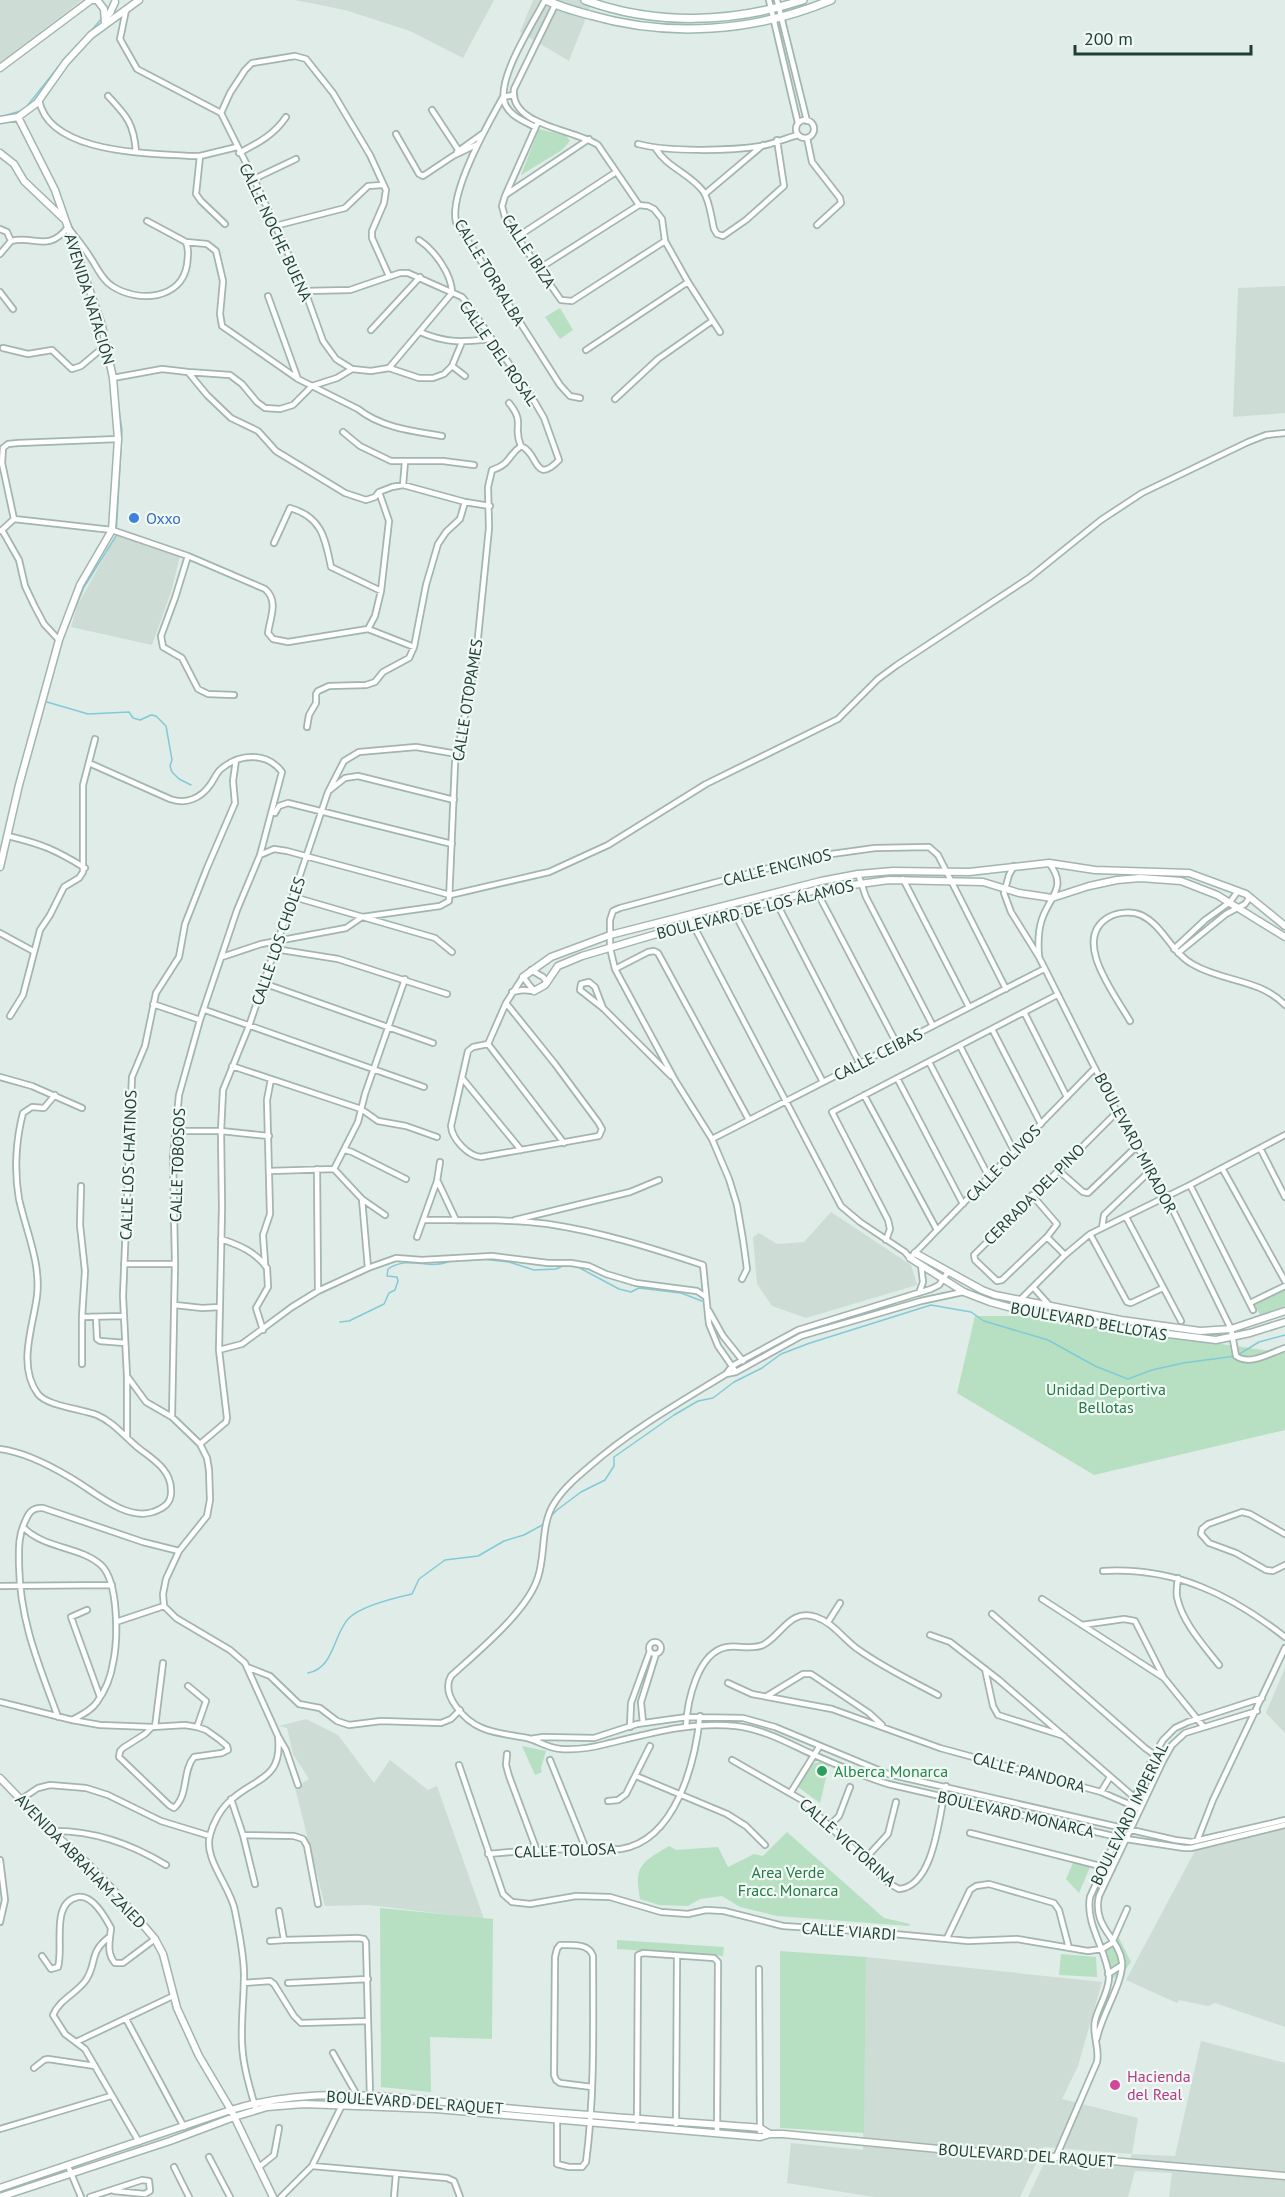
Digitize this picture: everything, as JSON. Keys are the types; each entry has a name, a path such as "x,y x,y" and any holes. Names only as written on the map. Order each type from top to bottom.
{"main road":[{"path":"546,0 558,2 577,11 632,25 695,29 773,20 831,0"},
{"path":"585,0 634,14 676,18 705,18 803,0"}],"street":[{"path":"0,68 91,0 97,0 100,3 106,20"},
{"path":"130,0 126,8 120,39 137,69 221,113 230,93 248,66 257,62 296,56 306,59 333,93 370,155 386,190 386,196 372,231 372,238 389,276"},
{"path":"106,20 139,0"},
{"name":"CALLE TORRALBA","path":"546,0 507,72 503,97 478,144 456,198 454,215 456,222 560,385 570,396 580,398"},
{"path":"769,0 776,6 782,18 802,104 807,121 812,124 812,134 807,138"},
{"path":"0,120 18,117 39,100 78,48 106,20 115,1 126,8"},
{"path":"536,125 521,112 515,103 514,89 558,2"},
{"path":"776,6 773,20 795,107 798,135"},
{"path":"785,63 793,62"},
{"path":"791,93 799,90"},
{"path":"513,95 503,97 513,115 536,125 589,139 598,145 639,205"},
{"path":"108,96 128,117 132,125 136,152"},
{"path":"39,100 45,117 63,133 105,147 136,152 200,156 238,150 268,137 279,128 286,117"},
{"path":"795,107 802,104"},
{"path":"432,110 459,151"},
{"name":"CALLE NOCHE BUENA","path":"221,113 305,291 323,341 336,359 352,369"},
{"name":"AVENIDA NATACIÓN","path":"0,867 19,785 59,640 80,585 112,530 118,440 113,378 102,326 55,190 18,117"},
{"path":"798,123 807,121"},
{"name":"CALLE IBIZA","path":"536,125 505,196 502,212 561,300 570,302 666,241"},
{"path":"396,134 418,174 424,176 484,132"},
{"path":"705,195 763,146 798,135 807,138"},
{"path":"807,138 812,162 840,198 841,203 818,225"},
{"path":"505,196 589,139"},
{"path":"656,149 663,159 680,170 705,195 714,229 717,234 723,236 746,220 784,186 777,140"},
{"path":"453,156 478,144"},
{"path":"638,144 656,149 763,146"},
{"path":"0,153 14,164 24,181 65,220"},
{"path":"200,156 196,194 225,224"},
{"path":"254,179 296,159"},
{"path":"517,237 616,172"},
{"path":"275,226 345,208 368,186 382,185"},
{"path":"540,268 639,205 648,206 658,214 665,229 666,241 688,282 720,332"},
{"path":"147,221 186,242 207,244 216,251 223,280 220,314 222,326 297,379 366,416 408,432 442,436"},
{"path":"0,254 11,241 20,239 40,243 53,241 68,227 111,286 138,296 164,295 180,283 186,272 188,257 186,242"},
{"path":"0,229 7,232 11,241"},
{"path":"389,368 452,293 452,284 444,270 432,252 419,240"},
{"name":"CALLE DEL ROSAL","path":"305,291 350,290 399,273 408,273 452,293 467,303 535,402 544,418 559,460 550,469 539,468 526,448 521,446"},
{"path":"371,330 420,277"},
{"path":"586,350 688,282"},
{"path":"0,292 13,309"},
{"path":"268,296 297,379"},
{"path":"615,399 658,359 712,321"},
{"path":"420,332 438,340 462,342 492,339"},
{"path":"113,378 162,369 230,375 265,408 280,409 293,405 312,386 338,378 352,369 371,371 389,368 419,378 433,378 444,374 452,366 462,342"},
{"path":"3,348 28,354 52,350 72,369 81,366 106,345"},
{"path":"452,366 465,376"},
{"path":"188,372 207,395 231,418 258,431 283,455 345,493 366,500 375,497 379,492 403,485 465,502 490,506"},
{"path":"509,403 518,414 517,437 521,446"},
{"path":"343,432 369,451 391,461 443,461 474,465"},
{"path":"260,855 279,849 450,895 549,872 567,865 608,845 706,784 826,726 843,714 878,679 897,665 1029,578 1119,508 1149,489 1216,455 1266,435 1285,433"},
{"path":"14,519 2,463 3,448 8,444 118,440"},
{"name":"CALLE OTOPAMES","path":"450,895 457,754 475,667 490,506 488,487 492,470 507,463 514,451 521,446"},
{"path":"403,485 405,462"},
{"path":"369,629 375,616 381,591 389,521 379,492"},
{"path":"307,727 318,691 329,686 366,685 375,682 383,672 409,658 414,647 426,585 438,544 446,532 460,519 465,502"},
{"path":"274,543 290,508 303,512 316,523 324,537 331,567 381,591"},
{"path":"14,519 112,530 188,556 265,589 271,594 273,603 268,633 273,639 288,642 369,629 414,647"},
{"path":"14,519 2,534 19,560 25,586 44,624 59,640"},
{"path":"188,556 176,598 161,636 163,647 182,658 198,689 207,694 234,695"},
{"path":"10,1016 23,995 40,930 64,887 81,876 85,868 83,785 95,739"},
{"name":"CALLE LOS CHOLES","path":"200,1444 227,1419 219,1350 220,1131 223,1090 249,1026 328,792 344,760 359,752 416,747 457,754"},
{"name":"CALLE TOBOSOS","path":"172,1417 175,1305 173,1157 181,1086 200,1020 237,910 260,855 283,774 273,762 261,757 253,756 236,760"},
{"path":"88,763 170,799 182,802 202,794 219,771 236,760"},
{"name":"CALLE LOS CHATINOS","path":"127,1437 124,1264 133,1094 131,1084 145,1047 156,993 179,957 185,924 235,803 233,781 236,760"},
{"path":"328,792 345,778 352,776 454,800"},
{"path":"272,817 279,806 288,803 452,844"},
{"path":"8,836 55,849 85,868"},
{"name":"CALLE ENCINOS","path":"610,935 611,915 616,909 810,857 844,851 924,846 935,851 1006,989"},
{"name":"BOULEVARD DE LOS ÁLAMOS","path":"488,1044 506,1003 523,977 567,950 610,935 772,893 858,874 893,871 985,871 1049,863 1103,870 1189,873 1250,897 1285,926"},
{"name":"BOULEVARD MIRADOR","path":"1039,957 1040,925 1059,882 1057,874 1049,863"},
{"path":"1005,888 1014,866"},
{"path":"858,874 860,883 933,1026"},
{"name":"BOULEVARD DE LOS ÁLAMOS","path":"534,991 540,990 558,966 564,962 610,948 816,890 903,879 983,882 1019,893 1052,898 1117,880 1149,878 1181,881 1230,902 1285,937"},
{"path":"903,879 969,1007"},
{"name":"BOULEVARD MIRADOR","path":"1005,888 1005,897 1011,912 1039,957 1117,1112 1166,1196 1231,1329 1236,1356 1242,1361 1250,1361 1285,1348"},
{"path":"816,890 897,1044"},
{"path":"1176,951 1201,924 1230,902 1238,891"},
{"path":"772,893 860,1064"},
{"path":"222,957 278,941 346,928 362,916 440,906 447,903 450,895"},
{"path":"294,897 435,938 452,952"},
{"path":"1176,951 1226,914 1245,904 1250,897"},
{"path":"734,912 823,1082"},
{"path":"1130,1021 1095,958 1092,946 1094,935 1101,923 1119,913 1140,914 1152,922 1190,964 1260,987 1285,1005"},
{"name":"BOULEVARD BELLOTAS","path":"688,915 841,1206 886,1240 912,1256 982,1290 1052,1308 1184,1329 1213,1331 1231,1329 1285,1311"},
{"path":"1201,924 1206,930"},
{"path":"0,933 33,951"},
{"path":"610,935 610,948 615,969 675,1080 712,1139 729,1179 740,1222 747,1269 742,1279"},
{"path":"275,949 324,956 405,979 447,994"},
{"path":"615,969 648,952 658,953 749,1120"},
{"name":"CALLE CEIBAS","path":"712,1139 1044,969"},
{"path":"531,970 547,982"},
{"path":"523,977 534,991"},
{"path":"334,1169 345,1150 361,1109 405,979"},
{"path":"603,1008 595,987 589,982 581,984 580,990 603,1008 675,1080"},
{"path":"263,983 433,1042"},
{"path":"512,992 534,991"},
{"path":"886,1240 890,1229 888,1220 832,1112 1058,995"},
{"path":"506,1003 598,1122 602,1129 601,1134 564,1143 475,1157 451,1130 468,1051 473,1047 488,1044 564,1143"},
{"path":"153,1004 200,1020"},
{"path":"205,1010 424,1087"},
{"path":"1024,1012 1067,1097"},
{"path":"992,1029 1041,1124"},
{"path":"641,1045 653,1036"},
{"path":"960,1046 1014,1151"},
{"path":"929,1062 988,1177"},
{"path":"232,1066 361,1109 378,1121 406,1126 437,1137"},
{"name":"CALLE OLIVOS","path":"912,1256 1095,1068"},
{"path":"0,1077 55,1095 82,1108"},
{"path":"462,1078 521,1150"},
{"path":"897,1078 963,1204"},
{"path":"263,1330 256,1308 268,1287 269,1272 265,1263 263,1235 270,1214 270,1136 267,1100 271,1079"},
{"path":"0,1449 22,1455 70,1478 117,1506 136,1513 149,1513 161,1509 169,1502 171,1487 158,1462 134,1445 109,1421 43,1399 33,1386 28,1356 29,1332 37,1298 38,1277 18,1186 19,1128 23,1113 32,1107 44,1108 55,1095"},
{"path":"864,1095 938,1230"},
{"name":"CERRADA DEL PINO","path":"1032,1195 1057,1222 1047,1237 1000,1281 997,1281 973,1257 1032,1195 1117,1112"},
{"path":"175,1131 220,1131 270,1136"},
{"path":"1012,1308 1065,1255 1090,1234 1285,1135"},
{"path":"1058,1170 1083,1192 1088,1193 1137,1146"},
{"path":"1260,1148 1285,1197"},
{"path":"345,1150 406,1179"},
{"path":"417,1237 437,1181 440,1162"},
{"path":"1222,1168 1285,1284 1250,1303"},
{"path":"317,1169 318,1292"},
{"path":"269,1171 334,1169 362,1199 385,1215"},
{"path":"1102,1228 1104,1215 1151,1170"},
{"path":"513,1221 630,1192 659,1180"},
{"path":"437,1181 456,1220"},
{"path":"1190,1185 1254,1310"},
{"path":"81,1186 80,1225 85,1271 82,1364"},
{"path":"362,1199 368,1268"},
{"path":"550,1210 550,1225"},
{"path":"1126,1217 1181,1321"},
{"path":"424,1220 513,1221 550,1225 618,1239 703,1265 712,1334 736,1372"},
{"path":"1090,1234 1127,1302 1131,1303 1163,1288"},
{"path":"1047,1237 1065,1255"},
{"path":"221,1239 246,1249 265,1263"},
{"path":"219,1350 242,1344 292,1307 318,1292 368,1268 396,1258 422,1260 492,1256 548,1263 571,1263 589,1266 636,1283 696,1292 706,1297"},
{"name":"BOULEVARD BELLOTAS","path":"912,1256 921,1265 964,1292 1012,1308 1121,1328 1216,1340 1233,1338 1285,1322"},
{"path":"124,1264 175,1264"},
{"path":"919,1293 923,1282 921,1265"},
{"path":"726,1374 732,1366 786,1336 813,1325 936,1287 948,1272"},
{"path":"1033,1287 1052,1308"},
{"path":"530,1739 482,1728 460,1710 449,1695 447,1686 448,1681 530,1594 538,1578 549,1513 564,1490 616,1443 663,1412 726,1374 736,1372 789,1342 814,1332 921,1301 964,1292"},
{"path":"175,1305 220,1307"},
{"path":"707,1309 723,1336 746,1366"},
{"path":"82,1317 124,1316"},
{"path":"96,1317 97,1339 125,1343"},
{"path":"1121,1328 1122,1320"},
{"path":"813,1325 814,1332"},
{"path":"1184,1329 1188,1338"},
{"path":"127,1376 146,1402 172,1417 200,1444 207,1458 210,1500 207,1516 179,1551 166,1579 163,1594 165,1606 182,1623 237,1655 247,1667 286,1750 298,1785"},
{"path":"58,1717 28,1634 20,1600 19,1546 22,1527 31,1510 43,1508 143,1542 179,1551"},
{"path":"1285,1534 1242,1512 1208,1524 1202,1529 1201,1534 1209,1543 1236,1553 1266,1570 1273,1571 1285,1565"},
{"path":"22,1527 38,1539 96,1561 105,1569 112,1585 116,1622 113,1666 100,1697 90,1710 72,1720"},
{"path":"1103,1571 1145,1571 1178,1578 1227,1597 1285,1637"},
{"path":"1178,1578 1176,1595 1180,1609 1197,1637 1219,1665"},
{"path":"0,1586 112,1585"},
{"path":"1042,1599 1164,1678"},
{"path":"828,1622 840,1603"},
{"path":"116,1622 165,1606"},
{"path":"87,1610 71,1617 100,1697"},
{"path":"992,1614 1163,1761"},
{"path":"686,1727 688,1704 697,1678 716,1650 728,1647 762,1646 784,1625 797,1617 810,1615 828,1622 857,1649 875,1661 938,1695"},
{"path":"1081,1625 1124,1619 1135,1621 1164,1678 1203,1726"},
{"path":"930,1635 950,1642 985,1669 1067,1737 1141,1806"},
{"path":"630,1727 632,1703 651,1644 658,1643 661,1649 656,1654 641,1702 643,1723"},
{"path":"1197,1841 1217,1791 1285,1648"},
{"path":"650,1651 656,1654"},
{"path":"0,1702 100,1725 153,1727 185,1725 197,1727 212,1734 228,1749 222,1753 194,1756 188,1764 182,1797 177,1806 173,1808 119,1757 123,1748 153,1727 163,1663"},
{"path":"247,1667 270,1676 299,1704 320,1708 337,1721 350,1725 381,1720 441,1723 451,1719 460,1710"},
{"path":"985,1669 993,1706 998,1715 1067,1737"},
{"path":"767,1696 803,1674 811,1674 869,1713 883,1727"},
{"name":"CALLE PANDORA","path":"728,1683 744,1691 832,1709 940,1748 1101,1792 1141,1806"},
{"path":"188,1686 206,1701 197,1727"},
{"name":"BOULEVARD IMPERIAL","path":"1096,2041 1095,2020 1107,1987 1108,1974 1090,1915 1089,1902 1154,1755 1168,1734 1181,1725 1262,1698"},
{"name":"BOULEVARD IMPERIAL","path":"1122,1965 1120,1954 1102,1924 1098,1906 1099,1896 1163,1761 1179,1737 1203,1726 1257,1711"},
{"name":"CALLE TOLOSA","path":"488,1854 622,1848 644,1840 661,1827 679,1795 695,1755 700,1716"},
{"name":"BOULEVARD MONARCA","path":"530,1739 594,1738 643,1723 687,1717 743,1718 757,1721 888,1774 1184,1842 1285,1822"},
{"name":"BOULEVARD MONARCA","path":"530,1739 542,1746 559,1749 585,1748 658,1731 699,1726 738,1726 785,1741 872,1779 1126,1839 1191,1848 1285,1822"},
{"path":"256,2110 244,2066 242,2042 244,1983 235,1908 227,1886 209,1852 210,1836 222,1810 231,1799 267,1776 273,1769 279,1756 278,1736"},
{"path":"608,1801 618,1800 626,1794 650,1746"},
{"path":"791,1792 819,1747"},
{"path":"507,1754 506,1765 509,1776 537,1851"},
{"path":"550,1760 586,1849"},
{"name":"CALLE VICTORINA","path":"732,1760 791,1792 830,1825 894,1887 906,1888 913,1885 922,1874 931,1857 944,1797"},
{"path":"459,1765 488,1854"},
{"path":"636,1776 727,1814 746,1826 765,1845"},
{"path":"1101,1792 1110,1777"},
{"name":"AVENIDA ABRAHAM ZAIED","path":"0,1778 51,1831 86,1862 155,1938 163,1954 173,1996 199,2056 231,2110 273,2197"},
{"path":"20,1800 38,1788 50,1785 86,1788 108,1795 161,1821 210,1836"},
{"path":"944,1797 946,1786"},
{"path":"830,1825 842,1811 850,1787"},
{"path":"231,1799 255,1884"},
{"path":"865,1860 888,1834 896,1802"},
{"path":"51,1831 68,1830 121,1842 166,1865"},
{"path":"970,1833 1104,1865 1112,1869"},
{"path":"243,1835 294,1836 303,1839 307,1846 318,1904"},
{"name":"CALLE VIARDI","path":"488,1854 503,1894 509,1900 530,1904 586,1896 610,1898 662,1912 688,1914 706,1910 724,1911 783,1926 968,1941 1017,1939 1088,1951 1102,1949"},
{"path":"0,1862 5,1900 0,1922"},
{"path":"947,1938 970,1890 976,1886 989,1884 1054,1904 1059,1910 1070,1948"},
{"path":"42,1956 51,1969 58,1967 60,1915 63,1907 70,1900 77,1898 84,1897 100,1910 111,1928 108,1938 112,1960 118,1964 126,1962 155,1938"},
{"path":"1102,1949 1112,1943 1127,1909"},
{"path":"279,1911 284,1940"},
{"path":"108,1938 96,1950 88,1977 53,2015 64,2034 85,2049 139,2142"},
{"path":"270,1941 361,1938 367,1945 370,2096"},
{"path":"557,2120 556,2161 561,2166 582,2167 585,2165 592,2114 593,1956 592,1951 586,1947 561,1945 555,1957 554,2074 560,2083 592,2087"},
{"path":"636,2127 638,1955 643,1953 714,1958 718,1960 717,2133"},
{"path":"677,1956 677,2130"},
{"path":"1108,1974 1122,1965"},
{"path":"1056,2157 1097,2062 1096,2041 1122,1965"},
{"path":"759,1969 760,2137"},
{"path":"288,1983 368,1979"},
{"path":"244,1983 266,1981 274,1984 294,2016 301,2022 368,2021"},
{"path":"76,2042 173,1996"},
{"path":"126,2019 184,2127"},
{"path":"333,2053 357,2096"},
{"path":"34,2068 48,2059 95,2066"},
{"path":"281,2197 312,2166 347,2095"},
{"path":"0,2128 111,2096"},
{"name":"BOULEVARD DEL RAQUET","path":"0,2197 139,2142 231,2110 288,2097 370,2096 760,2128 770,2134"},
{"name":"BOULEVARD DEL RAQUET","path":"0,2188 170,2141 256,2110 303,2104 436,2109 591,2124 760,2137 770,2134 1285,2176"},
{"path":"259,2167 274,2155 279,2128"},
{"path":"209,2157 230,2197"},
{"path":"312,2166 454,2181 460,2197"},
{"path":"174,2167 189,2197"},
{"path":"70,2169 81,2197"},
{"path":"394,2197 396,2174"},
{"path":"90,2197 142,2180 149,2181 151,2189 145,2194 114,2191"}],"shaded area":[{"path":"0,0 82,0 0,63"},
{"path":"295,0 494,0 463,58 410,31 345,10"},
{"path":"533,0 593,0 569,61 520,32"},
{"path":"1285,286 1285,413 1233,417 1238,288"},
{"path":"117,534 180,556 171,592 152,645 71,627 77,606"},
{"path":"831,1212 911,1265 917,1285 806,1318 772,1306 757,1284 753,1237 759,1233 777,1244 804,1242"},
{"path":"1285,1668 1285,1733 1266,1713"},
{"path":"306,1719 338,1735 374,1783 390,1760 428,1790 437,1786 484,1919 369,1905 325,1906 295,1788 309,1779 293,1754 287,1728 279,1726"},
{"path":"1281,1826 1285,1829 1285,2027 1215,2003 1208,2006 1179,2000 1177,2003 1126,1980 1196,1849"},
{"path":"866,1957 1102,1982 1078,2066 1062,2099 1138,2118 1132,2154 1044,2147 1020,2197 874,2197 787,2183 791,2143 863,2150"},
{"path":"1201,2041 1285,2063 1285,2197 1169,2197 1172,2173 1135,2171 1128,2197 1028,2197 1045,2161 1127,2167 1132,2154 1175,2156"}],"green space":[{"path":"539,129 566,136 570,141 562,150 521,175"},
{"path":"560,308 573,330 560,339 545,317"},
{"path":"1285,1288 1285,1306 1260,1315 1254,1303"},
{"name":"Unidad Deportiva Bellotas","path":"975,1316 1046,1316 1285,1353 1285,1430 1094,1475 957,1393"},
{"path":"522,1746 546,1751 542,1772 535,1775"},
{"path":"821,1761 829,1765 820,1803 798,1787 813,1764"},
{"name":"Area Verde Fracc. Monarca","path":"787,1832 884,1918 910,1924 909,1926 777,1916 740,1907 722,1896 700,1899 688,1906 659,1905 640,1899 638,1879 642,1866 669,1846 676,1850 718,1847 728,1867 754,1854 763,1856"},
{"path":"1073,1863 1090,1867 1079,1893 1066,1879"},
{"path":"380,1908 493,1919 492,2039 430,2037 431,2092 381,2087"},
{"path":"1119,1938 1131,1962 1122,1974 1108,1980 1098,1949"},
{"path":"617,1940 724,1947 723,1956 617,1949"},
{"path":"780,1951 866,1957 864,2133 780,2128"},
{"path":"1061,1954 1096,1957 1097,1977 1059,1975"}],"waterway":[{"path":"90,32 103,17"},
{"path":"0,117 24,110 62,62"},
{"path":"15,119 24,136"},
{"path":"57,189 74,232"},
{"path":"77,242 92,289"},
{"path":"107,336 110,352"},
{"path":"71,618 84,587 116,536 122,430 118,404"},
{"path":"38,728 54,668"},
{"path":"47,702 88,714 129,712 133,718 140,720 151,715 156,716 166,726 172,772 179,779 191,785"},
{"path":"340,1322 349,1321 384,1304 389,1293 395,1290 398,1281 397,1277 387,1276 388,1269 404,1263 436,1264 452,1260"},
{"path":"465,1260 509,1262 534,1270 556,1269 565,1265"},
{"path":"576,1266 619,1289 631,1292 639,1288 681,1293 702,1301"},
{"path":"549,1518 581,1492 605,1480 614,1466 614,1457 674,1415 698,1401 713,1398 734,1382 762,1368 781,1354 931,1305 971,1312 984,1321 1048,1340 1095,1366 1128,1379 1152,1370 1183,1363 1236,1356 1259,1342 1285,1335"},
{"path":"308,1673 323,1665 343,1626 353,1614 378,1603 412,1594 419,1579 445,1560 478,1556 504,1541 524,1535 544,1524"}],"place":[{"name":"Oxxo","path":"134,518"},
{"name":"Alberca Monarca","path":"822,1771"},
{"name":"Hacienda del Real","path":"1115,2085"}]}
